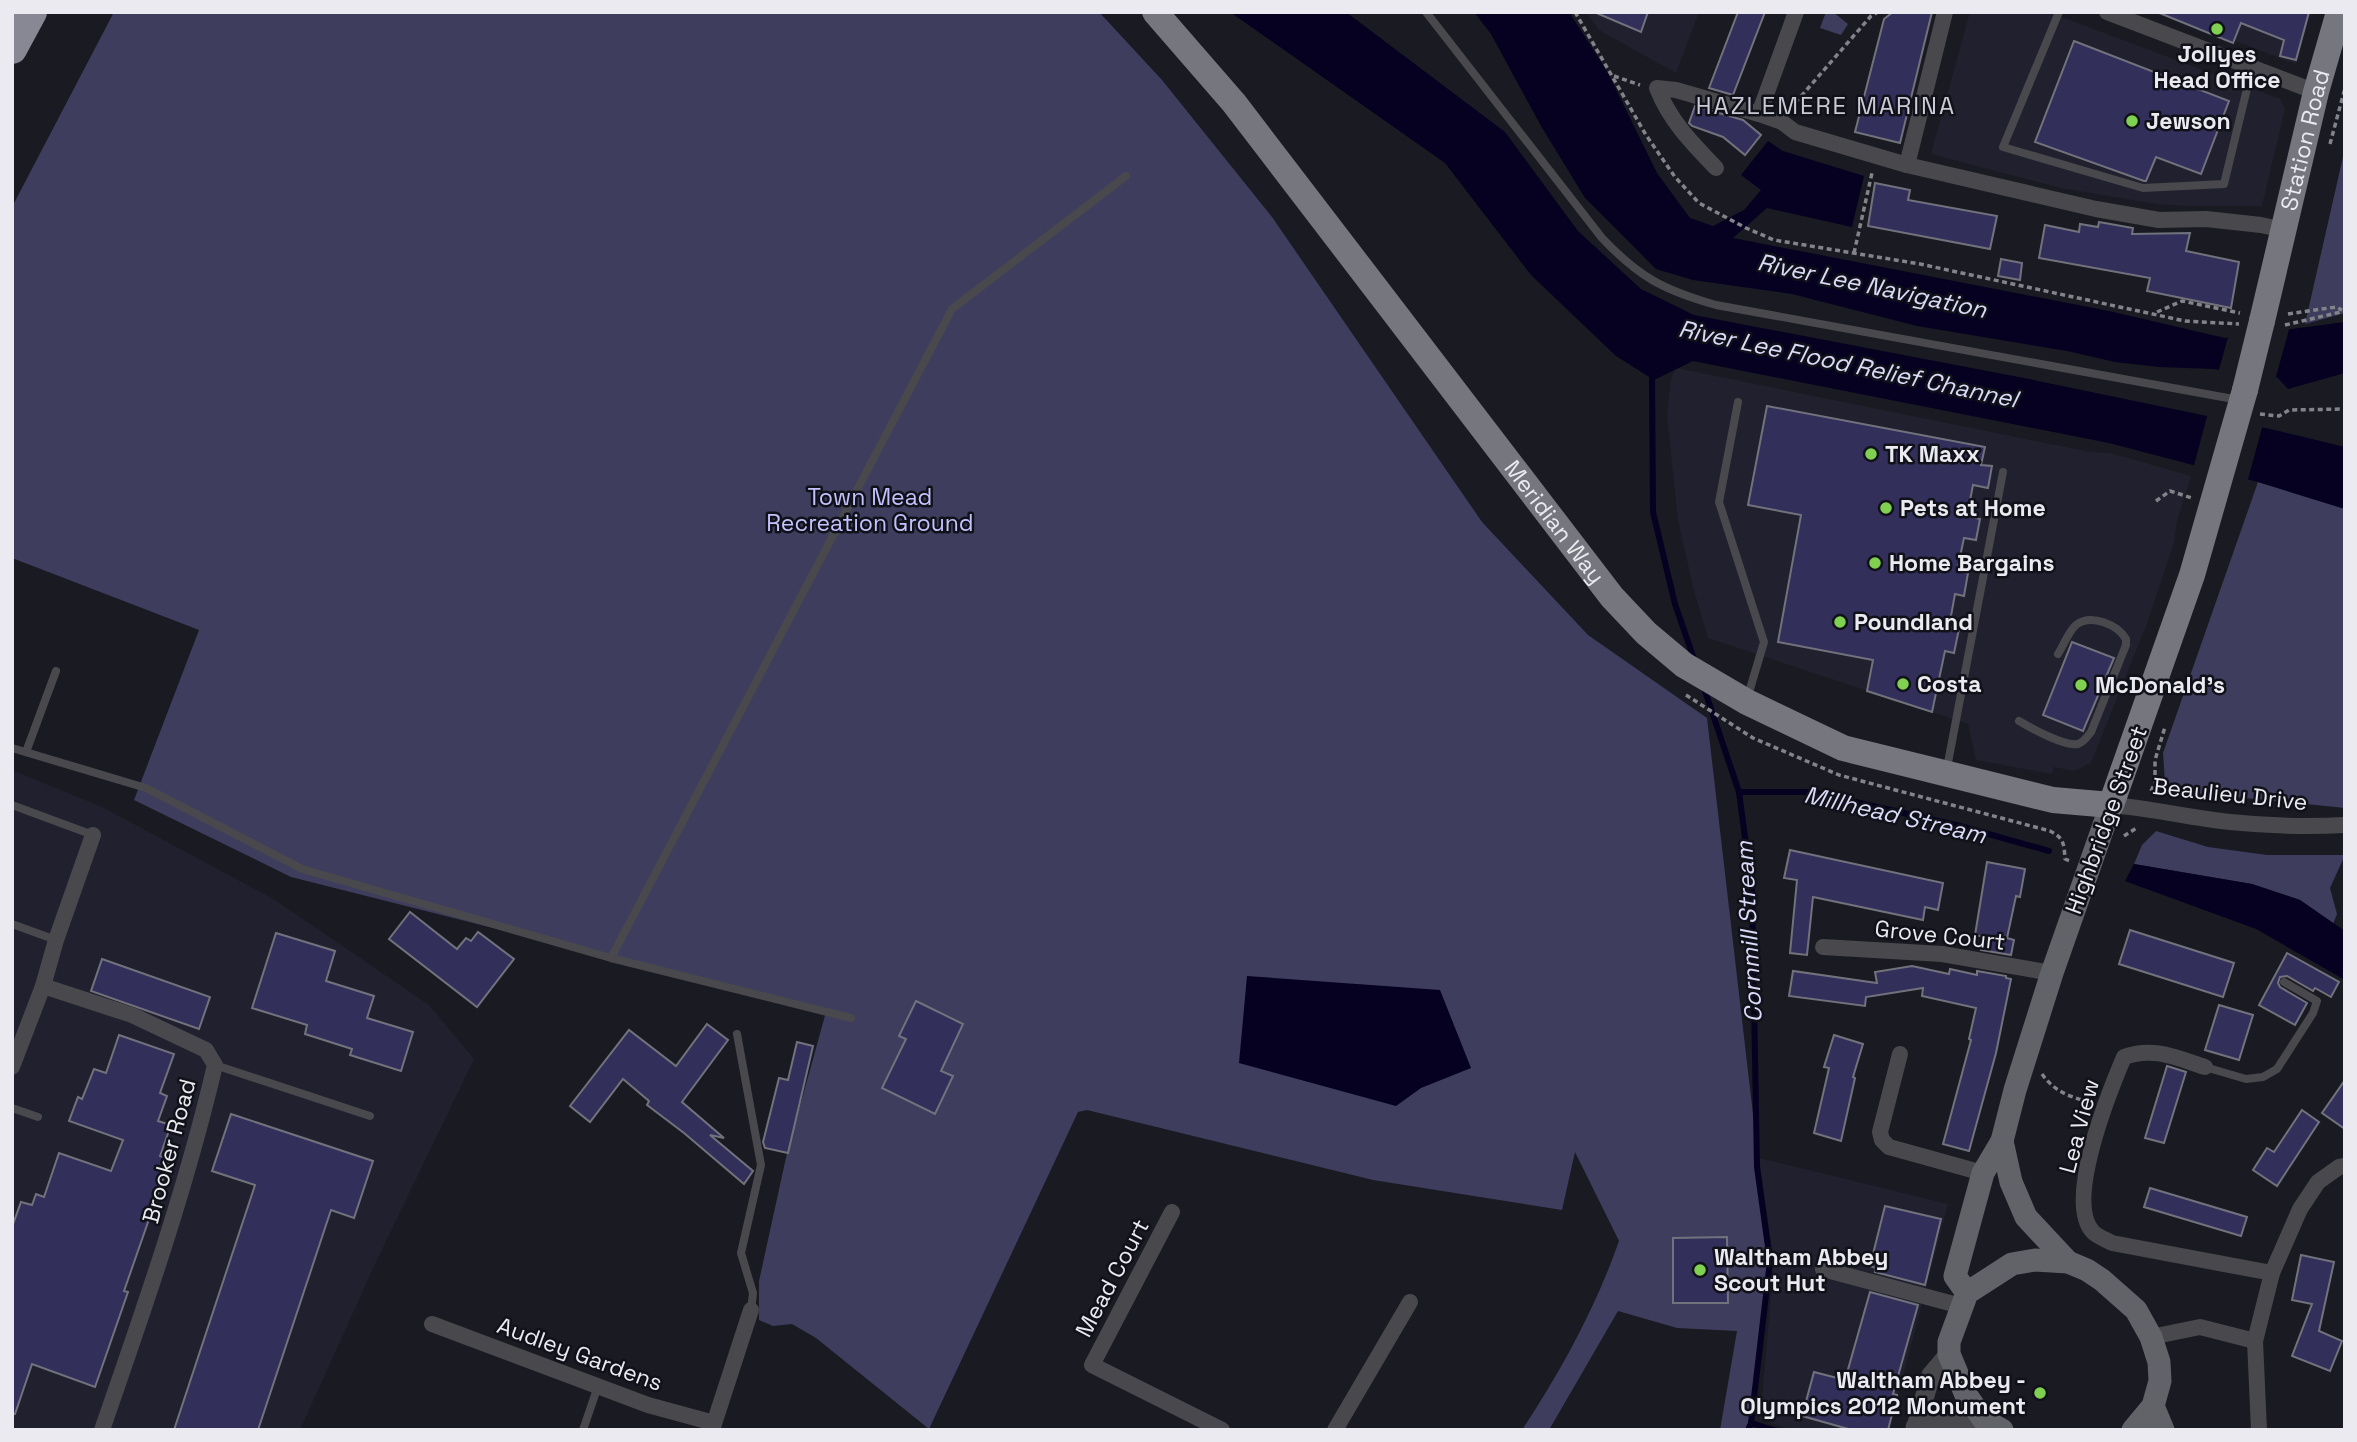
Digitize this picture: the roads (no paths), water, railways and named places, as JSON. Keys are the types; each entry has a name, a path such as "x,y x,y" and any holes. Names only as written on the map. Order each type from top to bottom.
{"highway":[{"path":"12,49 32,12"}],"main road":[{"name":"Meridian Way","path":"1155,12 1234,103 1590,569 1626,613 1684,665 1747,702 1843,748 2053,800 2111,805"},
{"name":"Station Road","path":"2284,230 2316,92 2339,12"},
{"path":"2245,406 2284,230"},
{"name":"Highbridge Street","path":"1964,1299 1955,1276 1983,1173 2002,1141 2052,973 2169,646 2245,406"},
{"name":"Highbridge Street","path":"2002,1141 2011,1182 2025,1217 2067,1262"},
{"path":"1993,1425 1966,1395 1949,1354 1949,1342 1964,1299 2012,1264 2035,1260 2067,1262 2087,1270 2136,1311 2151,1337 2159,1362 2160,1381 2152,1406 2133,1430"},
{"path":"2152,1406 2163,1430"}],"street":[{"path":"1759,114 1796,12"},
{"path":"1906,165 1945,12"},
{"path":"2106,12 2316,92"},
{"path":"1716,168 1683,133 1666,110 1657,88 1676,90 1759,114 1782,122 1795,132 1906,165 2134,216 2159,220 2206,219 2284,230"},
{"name":"Beaulieu Drive","path":"2111,805 2145,807 2159,812 2229,822 2297,827 2345,825"},
{"path":"14,1059 43,986 56,940 93,835"},
{"name":"Grove Court","path":"1823,947 1942,954 2052,973"},
{"name":"Brooker Road","path":"43,986 132,1015 205,1050 215,1065 197,1144 163,1256 102,1430"},
{"name":"Lea View","path":"2205,1067 2162,1054 2140,1051 2124,1057 2103,1106 2089,1159 2084,1208 2092,1232 2112,1243 2272,1273"},
{"path":"1900,1054 1880,1132 1882,1140 1889,1147 1983,1173"},
{"path":"2259,1430 2255,1340 2272,1273 2300,1209 2318,1182 2339,1167 2345,1166"},
{"name":"Mead Court","path":"1172,1212 1092,1365 1222,1430"},
{"path":"1823,1269 1964,1299"},
{"path":"1335,1430 1410,1302"},
{"path":"713,1427 751,1310"},
{"name":"Audley Gardens","path":"432,1324 713,1427"},
{"path":"2151,1337 2200,1327 2255,1340"},
{"path":"1949,1354 1931,1375 1915,1429 1993,1425"}],"lane":[{"path":"1426,12 1602,238 1626,263 1649,280 1681,295 1716,305 2245,406"},
{"path":"2059,12 2003,147 2143,188 2224,184 2252,68"},
{"path":"611,958 952,309 1126,176"},
{"path":"1738,402 1719,502 1764,642 1747,702"},
{"path":"1946,775 2003,472"},
{"path":"2019,721 2065,742 2075,744 2084,740 2091,732 2126,645 2126,639 2115,627 2106,623 2088,620 2078,622 2058,654"},
{"path":"26,752 56,671"},
{"path":"12,748 146,788 302,869 611,958 851,1018"},
{"path":"12,805 93,835"},
{"path":"12,924 56,940"},
{"path":"2205,1067 2246,1079 2263,1077 2277,1069 2313,1013 2317,1001 2284,982"},
{"path":"737,1034 761,1165 741,1253 753,1293 751,1310"},
{"path":"215,1065 370,1116"},
{"path":"12,1108 38,1117"},
{"path":"583,1430 598,1386"}],"water":[{"name":"River Lee Flood Relief Channel","path":"1230,12 1346,12 1505,132 1578,231 1641,289 1694,315 2024,378 2345,447 2345,509 2258,482 2109,443 1693,361 1654,380 1616,356 1531,275 1445,163"},
{"name":"River Lee Navigation","path":"1474,12 1569,12 1607,71 1657,173 1690,218 1713,226 1744,210 1761,190 1741,175 1768,141 1783,151 1864,176 1852,227 1767,208 1733,238 2109,311 2225,338 2345,322 2345,373 2288,389 2277,377 2115,362 2067,351 1917,326 1792,294 1693,280 1656,269 1585,198 1541,126 1491,34"},
{"path":"2134,864 2252,884 2300,900 2345,931 2345,980 2256,929 2125,881"},
{"path":"1247,976 1440,990 1471,1068 1421,1088 1396,1106 1239,1063"}],"waterway":[{"name":"Cornmill Stream","path":"1652,374 1653,512 1675,604 1695,662"},
{"name":"Cornmill Stream","path":"1703,685 1739,792 1752,891 1757,1167 1770,1261 1748,1430"},
{"name":"Millhead Stream","path":"1739,792 1812,792 1960,826 2049,851"},
{"path":"1751,1423 1774,1430"}],"place":[{"name":"Jollyes Head Office","path":"2217,29"},
{"name":"Jewson","path":"2132,121"},
{"name":"TK Maxx","path":"1871,454"},
{"name":"Pets at Home","path":"1886,508"},
{"name":"Home Bargains","path":"1875,563"},
{"name":"Poundland","path":"1840,622"},
{"name":"Costa","path":"1903,684"},
{"name":"McDonald's","path":"2081,685"},
{"name":"Waltham Abbey Scout Hut","path":"1700,1270"},
{"name":"Waltham Abbey - Olympics 2012 Monument","path":"2040,1393"}],"district":[{"name":"HAZLEMERE MARINA","path":"1826,106"}],"park label":[{"name":"Town Mead Recreation Ground","path":"870,510"}]}
